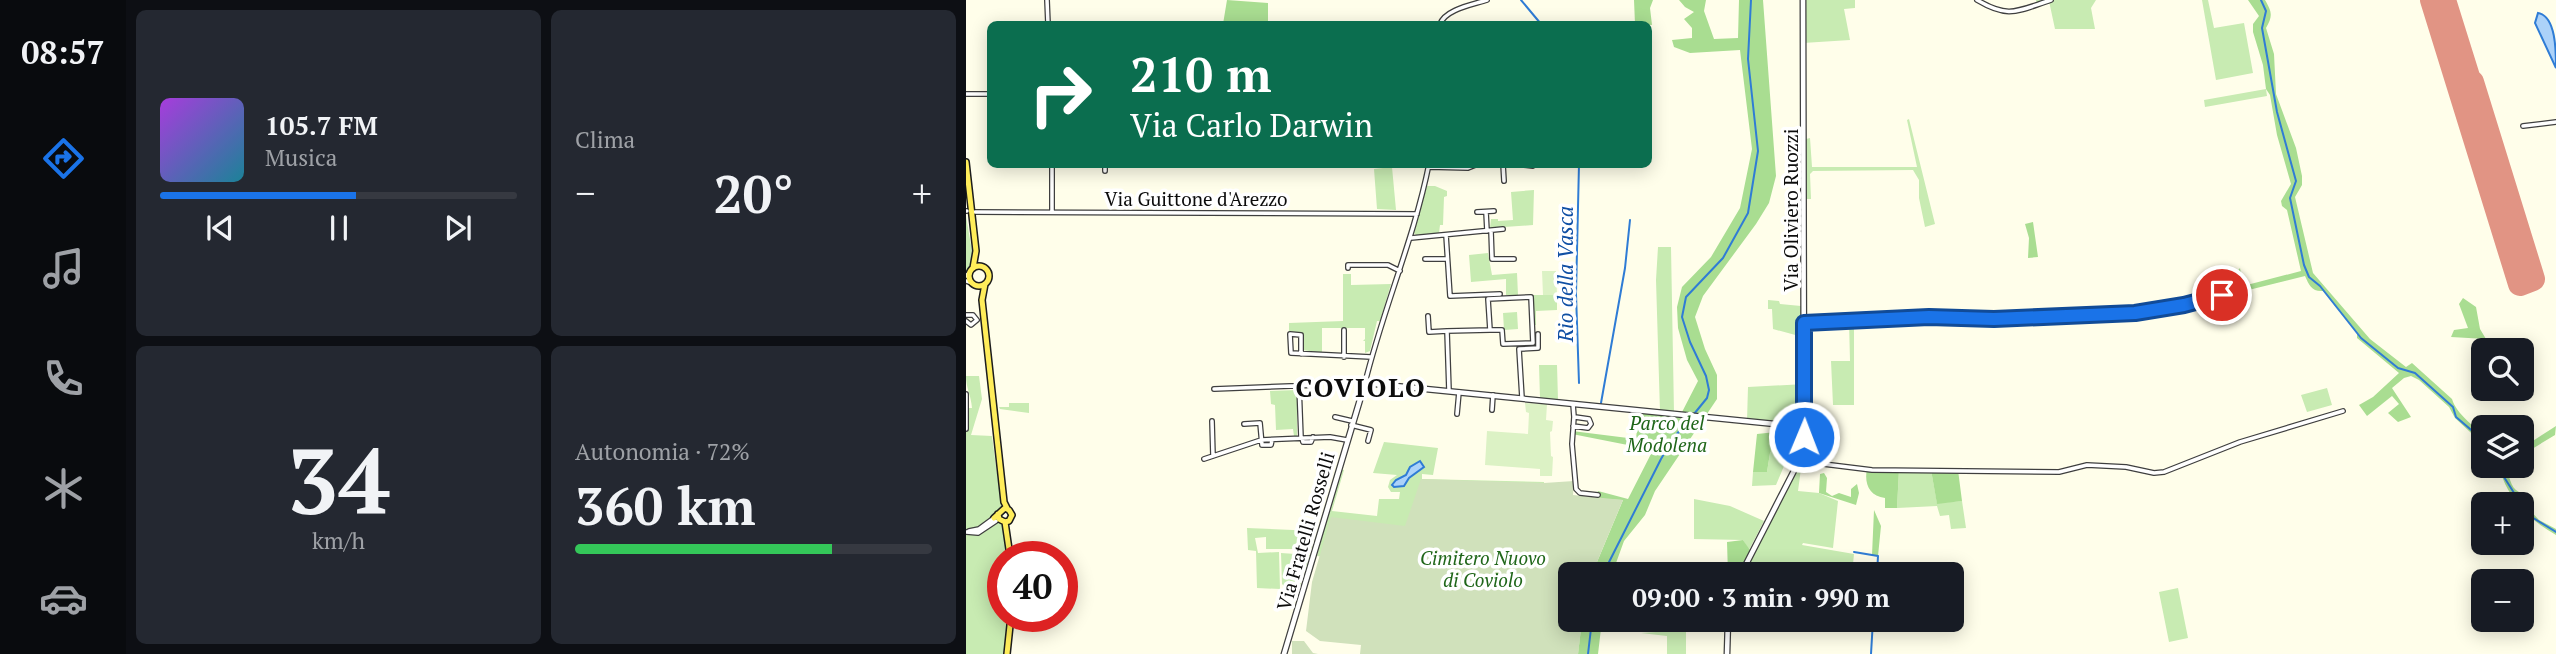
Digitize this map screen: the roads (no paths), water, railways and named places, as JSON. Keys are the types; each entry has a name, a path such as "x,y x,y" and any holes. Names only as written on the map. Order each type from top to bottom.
{"main road":[{"path":"966,162 976,251 982,267 989,275 982,300 1002,516 1007,541"},
{"path":"976,251 970,278 982,300"},
{"path":"970,278 982,267"},
{"path":"970,278 985,284"},
{"path":"1007,654 1009,632"}],"street":[{"path":"1047,0 1048,21"},
{"path":"1441,21 1449,13 1487,0"},
{"name":"Via Oliviero Ruozzi","path":"1747,562 1799,461 1803,447 1803,0"},
{"path":"1977,0 2004,13 2051,0"},
{"path":"966,94 987,94"},
{"path":"967,100 978,95"},
{"path":"2523,126 2556,122"},
{"path":"1052,168 1052,212"},
{"name":"Via Fratelli Rosselli","path":"1285,654 1428,168"},
{"path":"1503,168 1503,181"},
{"path":"1477,212 1494,211"},
{"name":"Via Guittone d'Arezzo","path":"975,212 1417,214"},
{"path":"1486,212 1492,259 1514,259"},
{"path":"1410,238 1503,229"},
{"path":"1446,235 1450,296 1500,294"},
{"path":"1425,259 1448,259"},
{"path":"1348,268 1348,265 1388,265 1399,271"},
{"path":"1804,323 1929,317 1994,319 2135,313 2222,295"},
{"path":"1428,316 1429,332 1502,330 1503,344 1533,343 1531,297 1488,299 1490,330"},
{"path":"1344,330 1344,357"},
{"path":"1447,331 1449,391"},
{"path":"1301,354 1301,335 1290,334 1291,353 1301,354 1344,357 1371,357"},
{"path":"1522,398 1519,349 1538,348 1538,334"},
{"path":"1365,383 1805,426"},
{"path":"1299,385 1302,438"},
{"path":"1214,389 1319,385"},
{"path":"1457,414 1460,392"},
{"path":"966,394 966,429"},
{"path":"1492,410 1493,396"},
{"path":"1572,404 1572,444 1577,491 1598,495"},
{"path":"1799,461 1872,470 2059,472 2088,465 2126,467 2158,473 2184,466 2244,440 2343,411"},
{"path":"1335,417 1371,430 1368,441"},
{"path":"1573,426 1588,428 1591,424 1589,419 1574,417"},
{"path":"1212,421 1213,456"},
{"path":"1244,424 1261,423 1261,440"},
{"path":"1204,458 1261,440 1330,437 1347,440"},
{"path":"966,532 978,533 1002,516"},
{"path":"1727,654 1728,632"}],"water":[{"path":"2538,13 2548,20 2552,27 2556,68 2535,23"},
{"path":"1420,461 1424,467 1409,478 1404,486 1392,485 1406,475 1410,467"}],"waterway":[{"name":"Rio della Vasca","path":"1521,0 1538,21"},
{"path":"1694,414 1707,398 1709,390 1682,317 1686,297 1723,258 1748,213 1758,151 1748,59 1751,0"},
{"path":"2261,0 2266,11 2262,28 2277,112 2296,181 2290,198 2309,277 2320,286 2361,338 2398,368 2415,373 2453,407 2456,417 2471,430"},
{"name":"Rio della Vasca","path":"1579,168 1576,294 1579,383"},
{"path":"1601,403 1625,268 1630,220"},
{"path":"1609,562 1661,459 1690,418"},
{"path":"2505,478 2513,492"},
{"path":"2534,518 2556,532"},
{"path":"1854,552 1878,556 1878,562"},
{"path":"1588,654 1591,632"},
{"path":"1871,654 1872,632"}],"district":[{"name":"COVIOLO","path":"1361,387"}],"park label":[{"name":"Parco del Modolena","path":"1667,433"},
{"name":"Cimitero Nuovo di Coviolo","path":"1483,568"}]}
